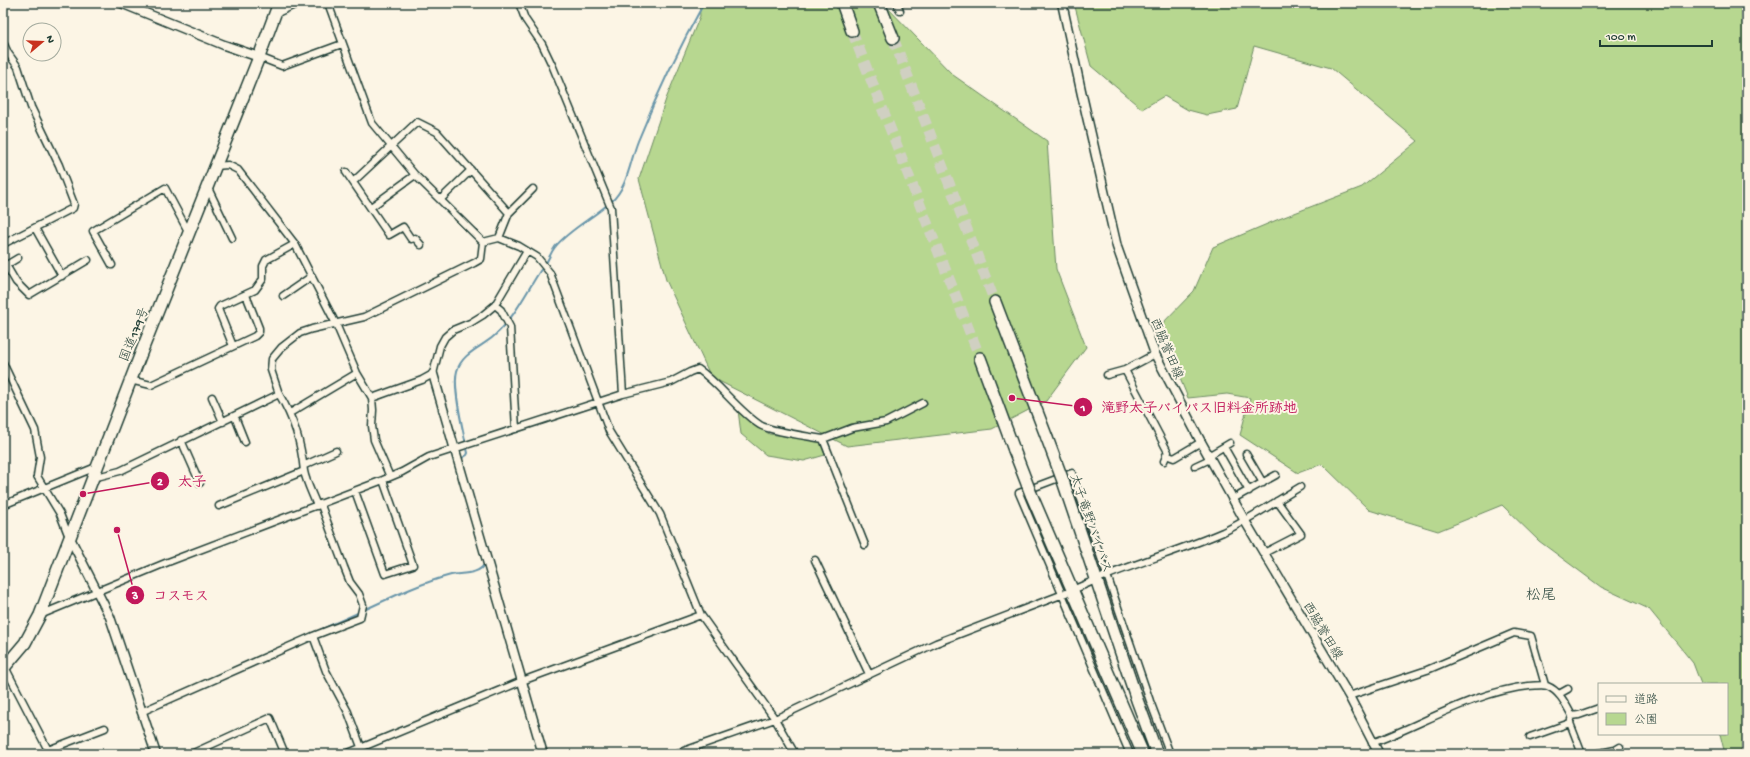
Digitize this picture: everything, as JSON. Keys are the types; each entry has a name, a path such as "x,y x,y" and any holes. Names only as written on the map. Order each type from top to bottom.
{"highway":[{"name":"国道179号","path":"4,668 25,643 40,615 96,466 259,57 279,3"},
{"path":"842,3 852,31"},
{"path":"880,3 893,38"},
{"name":"太子竜野バイパス","path":"995,302 1063,481 1137,700 1157,754"},
{"path":"980,358 1031,494 1143,754"},
{"path":"1137,700 1162,754"}],"main road":[{"path":"121,3 224,45 259,57"},
{"name":"西脇誉田線","path":"1062,3 1083,102 1117,247 1155,354 1209,457 1245,521 1349,696 1379,754"},
{"path":"433,374 543,754"},
{"path":"70,538 110,617 156,754"}],"street":[{"path":"275,14 299,3"},
{"path":"328,3 372,123 415,175 483,242"},
{"path":"519,3 525,19 542,44 553,66 611,208 623,394"},
{"path":"897,3 900,11"},
{"path":"3,42 18,68 32,107 56,158 74,204 73,208 3,244"},
{"path":"259,57 282,66 342,44"},
{"path":"354,181 417,122 437,132 509,213"},
{"path":"215,166 228,165 238,170 295,244 336,324 357,373 372,398 374,410 372,426 374,440 413,565 385,574 355,491"},
{"path":"440,200 471,170"},
{"path":"346,172 354,181 389,235 403,227 412,239 416,238 421,245"},
{"path":"371,207 415,175"},
{"path":"207,186 232,238"},
{"path":"112,265 93,231 165,188 189,232"},
{"path":"499,238 509,213 533,189"},
{"path":"36,228 62,276"},
{"path":"483,242 499,238 519,246 536,257 553,278 609,431 660,514 701,614 774,719 795,754"},
{"path":"141,712 313,636 360,618 363,605 359,594 350,582 305,468 290,413 279,394 271,370 272,359 282,347 300,333 364,317 481,259 483,242"},
{"path":"233,346 218,309 220,306 255,290 261,283 264,273 263,266 266,260 295,244"},
{"path":"372,398 422,380 433,374 440,346 445,337 453,330 470,323 483,315 495,305 527,251"},
{"path":"18,258 5,266 16,282 30,294 88,260"},
{"path":"283,296 312,276"},
{"path":"130,380 151,385 256,336 259,332 259,328 246,295"},
{"path":"495,305 502,310 510,327 516,429"},
{"path":"1107,375 1125,370 1155,354"},
{"path":"3,363 36,430 40,457 37,476 43,489 60,514 70,538"},
{"path":"40,615 386,479 402,472 429,456 623,394 671,382 698,369 709,376 739,407 761,426 823,440 852,428 886,422 923,403"},
{"path":"1125,370 1168,452 1165,458 1174,458 1201,442"},
{"path":"290,413 357,373"},
{"path":"92,478 120,470 181,440 235,417 279,394"},
{"path":"212,397 223,422"},
{"path":"235,417 245,442"},
{"path":"181,440 200,483"},
{"path":"823,440 866,544"},
{"path":"1196,466 1230,443"},
{"path":"1224,447 1249,491"},
{"path":"219,506 305,468 336,451"},
{"path":"1246,454 1263,482"},
{"path":"3,505 96,466"},
{"path":"1130,754 1019,493 1072,473 1105,577 1170,754"},
{"path":"1233,499 1276,475"},
{"path":"1105,577 1161,557 1223,532 1245,521 1300,487"},
{"path":"1264,553 1301,534 1277,501"},
{"path":"815,560 869,674"},
{"path":"1077,588 1091,582"},
{"path":"675,754 774,719 936,643 1063,594"},
{"path":"346,754 522,681 701,614"},
{"path":"1349,696 1427,670 1514,633 1531,636 1545,685"},
{"path":"313,636 326,671 348,712 361,747"},
{"path":"4,668 48,750 105,728"},
{"path":"1372,743 1455,707 1491,694 1521,687 1545,685 1559,694 1572,716 1570,723 1582,754"},
{"path":"1559,694 1568,689"},
{"path":"1572,716 1598,708"},
{"path":"191,754 270,718 285,754"},
{"path":"1530,737 1570,723"},
{"path":"1595,754 1615,750 1620,747"}],"green space":[{"path":"699,3 883,3 953,75 1047,141 1056,269 1086,347 1046,401 992,429 847,446 711,377 666,280 639,179 666,99 700,16"},
{"path":"1074,3 1747,3 1747,754 1725,754 1720,735 1728,735 1728,683 1701,683 1693,663 1649,609 1601,587 1539,541 1502,505 1438,531 1369,510 1322,464 1298,473 1240,435 1250,398 1227,394 1188,398 1159,327 1194,291 1213,247 1279,219 1362,187 1418,141 1331,68 1254,46 1237,109 1207,115 1188,110 1164,96 1142,109 1091,66"},
{"path":"738,410 769,434 821,441 825,455 804,461 766,455 741,434"}],"waterway":[{"path":"611,202 617,196 625,181 635,149 653,106 677,54 704,3"},
{"path":"461,459 468,453 459,412 456,388 457,371 463,359 494,336 507,322 545,265 555,247 573,230 607,205"},
{"path":"364,610 429,582 451,575 475,572 483,567 485,563"},
{"path":"320,630 360,612"}],"tunnel":[{"path":"852,31 980,358"},
{"path":"893,38 995,302"}],"place":[{"name":"滝野太子バイパス旧料金所跡地","path":"1012,398"},
{"name":"太子","path":"83,494"},
{"name":"コスモス","path":"117,530"}],"district":[{"name":"松尾","path":"1541,594"}]}
